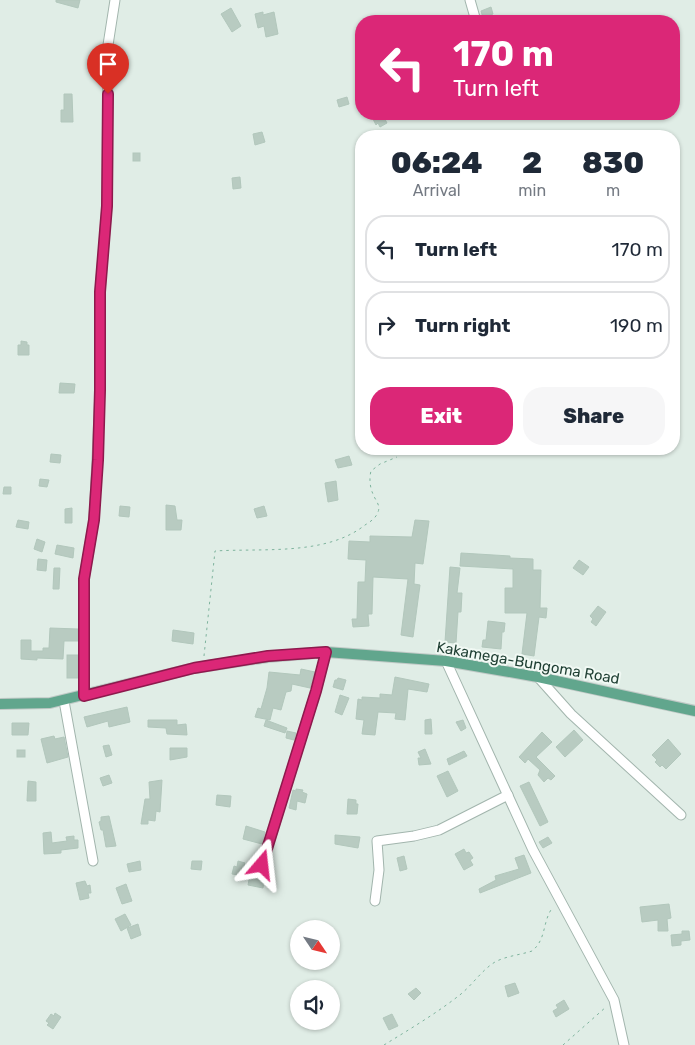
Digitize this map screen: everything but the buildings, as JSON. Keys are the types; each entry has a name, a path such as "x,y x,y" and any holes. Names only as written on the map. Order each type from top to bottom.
{"main road":[{"name":"Kakamega-Bungoma Road","path":"0,704 64,701 203,667 268,656 326,652 446,661 538,677 695,711"}],"street":[{"path":"84,696 84,579 94,520 98,460 100,292 107,206 108,45 115,0"},
{"path":"470,0 474,15"},
{"path":"262,865 316,691 326,652"},
{"path":"446,661 533,850 614,1000 624,1045"},
{"path":"538,677 571,714 681,815"},
{"path":"64,701 93,861"},
{"path":"376,901 379,870 377,841 414,836 439,830 508,795"}],"path":[{"path":"203,667 216,551 255,551 315,545 359,530 373,519 379,511 379,505 372,493 371,471 385,461 397,457"},
{"path":"384,1045 449,1003 463,992 488,966 502,959 526,953 537,947 546,918 560,898"},
{"path":"563,1045 614,1000"}],"route":[{"path":"108,94 107,206 100,292 98,460 94,520 84,579 84,696 194,668 268,656 326,652 316,691 262,865"}]}
